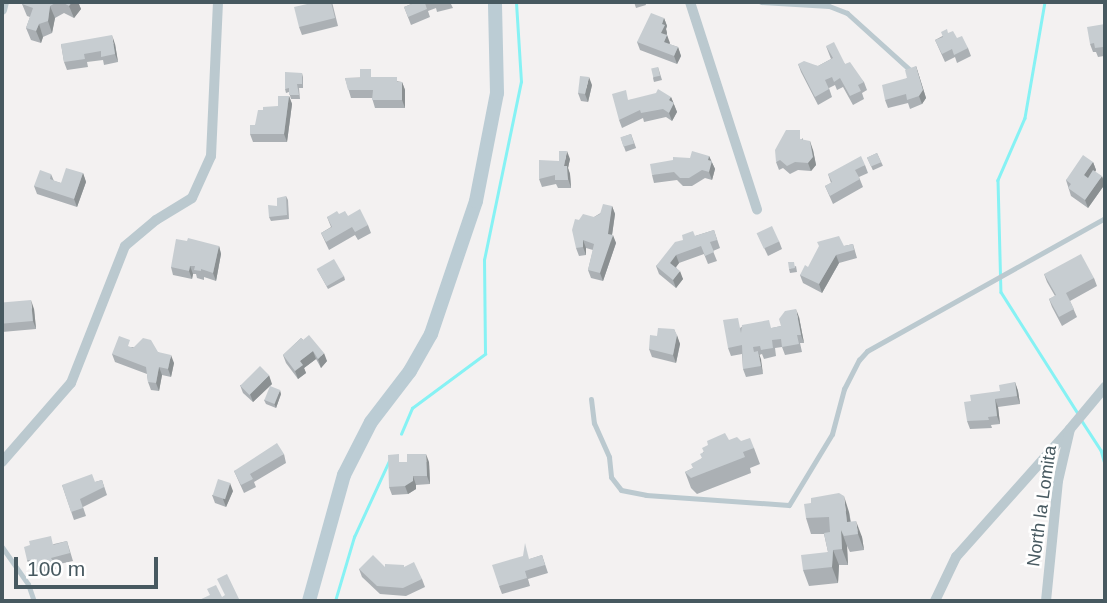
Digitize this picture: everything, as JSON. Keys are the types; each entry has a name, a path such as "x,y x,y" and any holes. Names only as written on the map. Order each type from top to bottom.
{"street":[{"path":"2,10 4,2"},
{"path":"2,462 71,383 125,246 156,220 192,198 211,156 218,2"},
{"path":"309,601 344,475 371,422 410,371 431,334 477,201 496,93 495,2"},
{"path":"690,2 757,209"},
{"name":"North la Lomita","path":"1046,601 1058,481 1070,429 1105,387"},
{"path":"935,601 956,557 1070,429"}],"lane":[{"path":"761,2 829,6 847,13 909,69"},
{"path":"591,399 598,436 609,457 611,477 621,489 646,495 789,505 832,434 844,389 859,360 867,352 1105,218"},
{"path":"2,547 28,584 34,601"}],"building":[{"path":"57,2 50,6 48,21 39,24 36,31 26,28 33,8 22,4"},
{"path":"331,2 335,18 299,27 294,7"},
{"path":"417,2 429,2 425,3 427,9 408,17 404,7"},
{"path":"651,13 664,18 662,24 665,25 661,33 667,35 664,42 678,47 674,56 637,42"},
{"path":"1105,24 1104,55 1103,47 1095,48 1094,43 1090,44 1087,27"},
{"path":"947,29 948,33 953,31 957,38 962,36 968,48 954,55 952,49 942,54 935,40 943,37 941,32"},
{"path":"112,35 115,54 101,57 101,51 84,54 85,59 64,62 61,44"},
{"path":"834,42 845,64 850,62 864,82 858,85 861,91 850,96 840,78 834,82 832,77 825,80 829,89 815,97 798,64 804,61 818,66 833,58 826,46"},
{"path":"916,66 923,90 919,96 907,100 906,94 885,100 882,85 907,78 905,70"},
{"path":"658,67 660,76 653,77 651,69"},
{"path":"360,69 371,69 371,77 397,77 397,82 402,82 402,100 372,100 373,90 348,90 345,78 360,78"},
{"path":"285,72 302,73 302,84 297,84 299,95 289,95 289,88 285,89"},
{"path":"580,76 589,77 585,94 578,93"},
{"path":"658,89 671,97 669,100 674,103 669,113 663,109 641,113 640,110 619,120 612,94 626,90 628,100 656,93"},
{"path":"278,96 289,96 284,134 250,134 250,125 255,125 258,110 278,106"},
{"path":"786,130 800,130 800,139 810,141 813,157 808,163 795,162 787,166 780,160 776,162 775,150"},
{"path":"631,134 634,144 623,147 620,137"},
{"path":"559,151 567,151 564,166 567,166 568,180 555,180 555,175 539,179 539,160 559,161"},
{"path":"692,151 709,156 708,160 712,161 709,172 702,170 689,178 680,178 674,172 652,175 650,164 673,160 673,157 690,158"},
{"path":"877,153 881,162 871,167 867,157"},
{"path":"1083,155 1093,162 1084,175 1088,178 1093,170 1102,176 1085,200 1068,188 1071,184 1066,180"},
{"path":"861,156 865,165 855,170 860,179 830,196 825,186 832,182 828,174"},
{"path":"66,168 83,173 74,199 34,186 40,170 51,174 50,179 61,183"},
{"path":"286,196 287,215 269,217 268,205 277,206 277,198"},
{"path":"603,204 612,206 608,234 613,235 600,273 588,270 594,244 583,240 583,247 576,248 572,230 575,219 579,220 583,214 594,217 600,214"},
{"path":"360,209 368,225 355,232 352,227 326,242 321,233 332,227 327,217 337,211 339,214 345,211 348,216"},
{"path":"772,226 779,241 764,249 757,233"},
{"path":"714,230 717,240 710,242 714,252 705,256 701,246 676,255 670,263 680,271 673,280 656,266 675,242 683,240 682,235 693,231 695,236"},
{"path":"839,236 844,246 853,244 854,250 836,255 819,284 800,275 805,265 808,267 819,246 817,242"},
{"path":"188,238 219,246 213,273 194,270 195,266 190,266 189,271 171,267 176,239 187,241"},
{"path":"1081,254 1094,278 1066,293 1074,309 1059,317 1049,299 1056,295 1044,274"},
{"path":"334,259 344,276 327,286 317,269"},
{"path":"788,262 794,262 795,268 789,269"},
{"path":"31,300 33,321 4,323 2,303"},
{"path":"796,309 801,335 797,335 799,344 782,347 781,339 772,340 773,348 761,350 760,346 753,347 754,352 758,351 761,366 743,369 742,345 728,348 723,320 738,318 741,333 742,325 769,320 771,328 781,326 779,319 785,311"},
{"path":"658,328 674,329 677,335 673,355 649,349 650,335 657,336"},
{"path":"309,335 324,353 318,359 313,351 300,361 303,365 295,371 283,355 301,338 303,340"},
{"path":"119,336 130,340 128,346 133,348 143,338 151,340 158,352 171,355 168,369 159,367 156,383 148,382 146,367 112,354"},
{"path":"260,366 269,375 249,395 240,386"},
{"path":"1015,382 1017,396 995,399 997,416 988,417 989,420 967,421 964,402 971,401 970,395 1000,391 999,385"},
{"path":"270,386 280,390 275,404 264,400"},
{"path":"725,433 729,440 737,437 741,441 750,438 754,448 743,452 745,457 691,478 685,472 693,468 691,464 702,458 700,454 704,452 702,448 708,445 707,441"},
{"path":"277,443 284,454 250,474 253,479 241,485 234,471"},
{"path":"399,454 399,462 407,462 407,454 426,454 427,476 413,476 413,481 405,486 389,487 388,455"},
{"path":"92,474 95,482 102,480 104,487 80,499 83,508 71,512 62,485"},
{"path":"218,479 230,483 225,499 213,495"},
{"path":"839,493 844,496 847,522 856,521 858,534 844,536 841,530 842,549 833,550 832,567 803,570 801,555 828,552 824,533 830,532 829,517 806,518 804,504 811,503 811,498"},
{"path":"51,536 53,545 67,541 70,553 32,566 31,560 27,560 24,547 30,545 29,541"},
{"path":"525,543 529,559 542,555 545,565 525,571 527,578 499,586 492,565 523,556"},
{"path":"373,555 385,567 385,564 404,567 414,562 422,579 403,588 377,586 359,569"},
{"path":"227,574 239,599 197,601 210,595 207,589 216,585 222,597 225,595 217,579"}],"waterway":[{"path":"401,434 412,408 485,354 484,260 521,82 516,2"},
{"path":"1045,2 1025,118 998,180 1001,292 1079,415"},
{"path":"1082,421 1101,450 1105,464"},
{"path":"335,601 354,537 389,461"}]}
